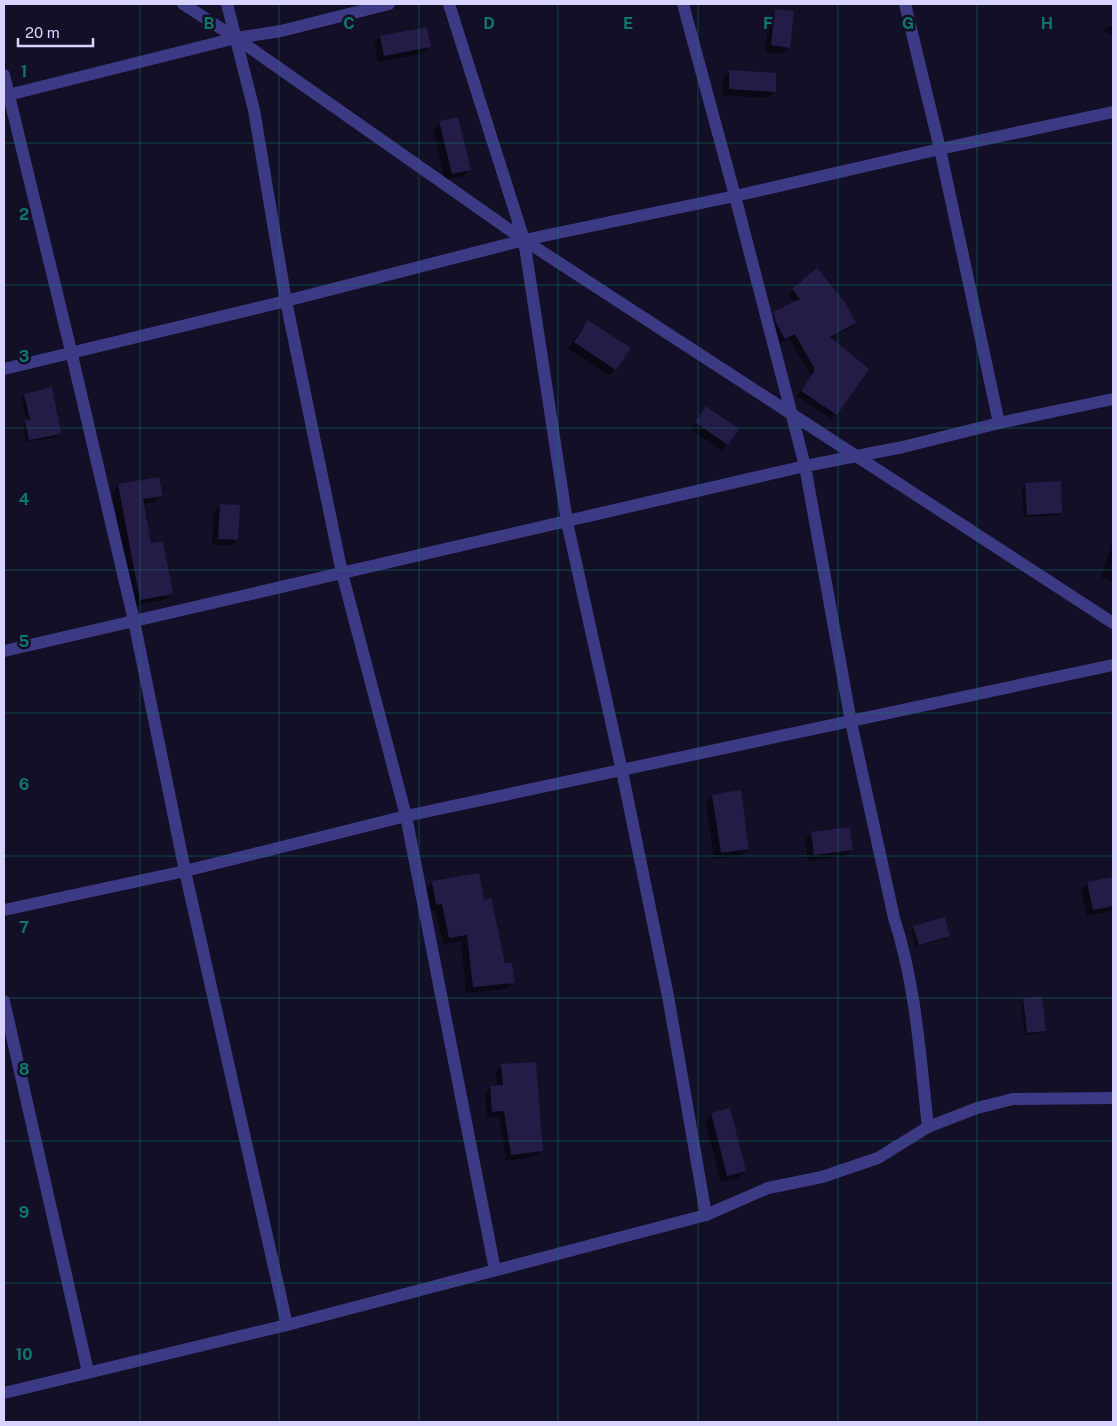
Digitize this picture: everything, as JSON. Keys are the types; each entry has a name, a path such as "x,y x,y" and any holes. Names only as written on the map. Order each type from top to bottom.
{"street":[{"path":"183,4 236,38 524,240 1113,623"},
{"path":"227,4 254,110 286,301 342,573 406,816 495,1270"},
{"path":"6,95 236,38 281,31 389,4"},
{"path":"448,4 524,240 567,522 622,770 668,996 706,1215"},
{"path":"683,4 735,196 804,466 851,722 894,918 904,948 914,996 928,1127"},
{"path":"905,4 940,149 999,423"},
{"path":"4,75 6,95 71,351 134,621 184,871 286,1325"},
{"path":"4,369 71,351 286,301 524,240 735,196 1113,112"},
{"path":"4,651 804,466 903,447 999,423 1113,399"},
{"path":"4,910 184,871 406,816 1113,665"},
{"path":"4,1001 88,1372"},
{"path":"4,1393 286,1325 706,1215 768,1188 822,1177 878,1158 928,1127 977,1108 1013,1099 1113,1098"}],"building":[{"path":"775,9 794,11 790,48 771,45"},
{"path":"427,27 431,47 384,56 380,36"},
{"path":"729,70 776,73 776,92 729,89"},
{"path":"458,117 471,170 452,174 439,121"},
{"path":"817,268 845,302 856,323 830,337 869,369 837,415 801,391 815,370 795,334 785,339 776,323 773,312 800,299 792,289"},
{"path":"588,320 631,348 616,370 574,342"},
{"path":"52,387 61,434 29,440 25,420 30,420 24,394"},
{"path":"706,406 739,429 728,445 695,422"},
{"path":"159,477 163,496 143,499 151,543 163,541 173,594 140,600 118,484"},
{"path":"1061,481 1062,513 1027,515 1025,483"},
{"path":"220,504 240,505 238,540 218,539"},
{"path":"741,790 749,849 721,853 712,795"},
{"path":"850,827 853,850 814,855 811,832"},
{"path":"479,873 484,900 491,898 505,963 512,963 515,983 473,987 467,935 449,938 442,904 436,905 432,881"},
{"path":"1113,877 1113,906 1093,910 1087,882"},
{"path":"945,917 950,936 919,945 913,926"},
{"path":"1042,996 1046,1031 1027,1033 1023,998"},
{"path":"536,1062 543,1151 511,1155 504,1111 492,1112 490,1086 503,1085 501,1064"},
{"path":"730,1108 746,1171 727,1176 711,1113"}]}
